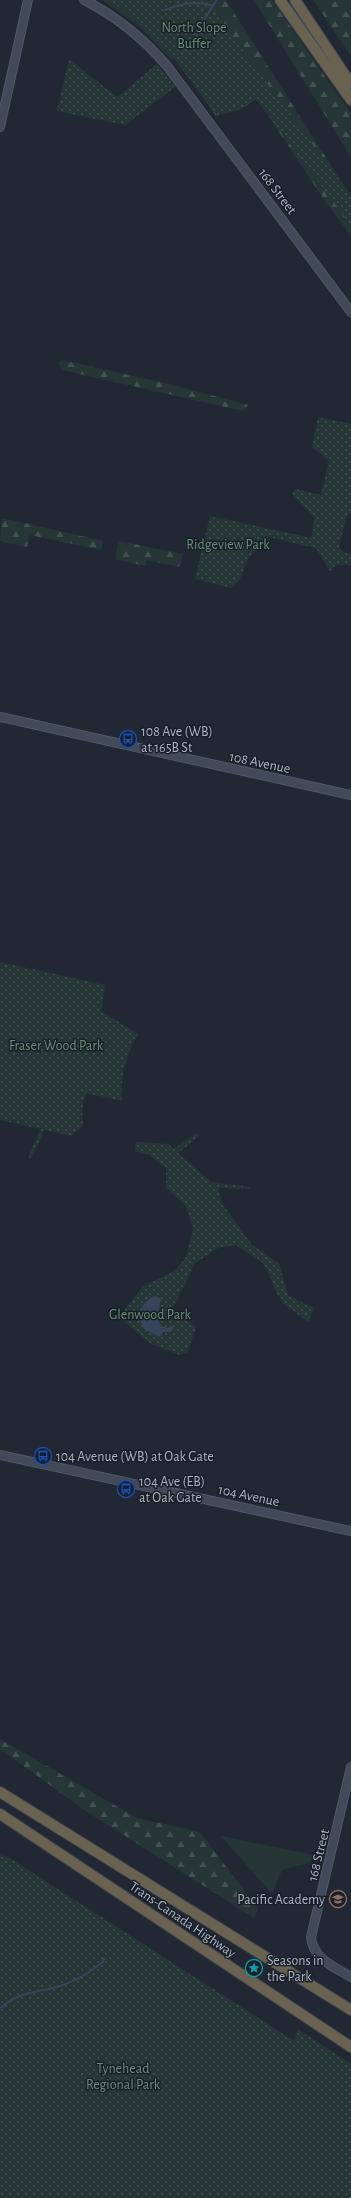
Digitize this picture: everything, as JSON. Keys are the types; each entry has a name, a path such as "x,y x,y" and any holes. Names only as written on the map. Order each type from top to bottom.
{"highway":[{"path":"280,0 351,100"},
{"path":"294,0 351,84"},
{"path":"0,1786 31,1811"},
{"name":"Trans-Canada Highway","path":"0,1792 351,2010"},
{"name":"Trans-Canada Highway","path":"0,1814 351,2047"}],"street":[{"path":"0,127 28,0"},
{"name":"168 Street","path":"84,0 112,15 136,32 151,47 183,86 351,312"},
{"name":"108 Avenue","path":"0,717 351,795"},
{"name":"104 Avenue","path":"0,1454 351,1531"},
{"name":"168 Street","path":"351,1767 311,1937 314,1949 322,1960 351,1977"}],"green space":[{"path":"102,0 114,0 157,35 173,56 172,61 139,26"},
{"name":"North Slope Buffer","path":"108,0 205,0 351,195 351,225 256,99 240,109 217,115 168,52 154,37 125,11"},
{"name":"North Slope Buffer","path":"124,0 226,0 351,197 351,236 325,201 257,99 239,110 216,116 180,66 184,57"},
{"path":"254,0 272,0 351,114 351,157"},
{"path":"313,0 351,0 351,56"},
{"path":"69,59 117,97 157,64 175,87 125,125 57,111"},
{"path":"62,360 169,384 248,405 243,411 62,370 58,363"},
{"name":"Ridgeview Park","path":"318,417 351,424 351,510 346,518 339,547 343,552 351,554 351,565 337,565 330,571 316,548 269,537 248,558 240,579 231,588 195,579 210,516 311,538 315,518 292,494 295,489 321,495 329,461 312,447"},
{"path":"2,518 103,541 101,550 30,535 27,547 0,541"},
{"path":"119,541 183,554 179,567 147,560 145,566 115,559"},
{"name":"Fraser Wood Park","path":"0,962 105,985 101,1011 138,1034 127,1057 123,1074 122,1101 86,1093 82,1109 83,1126 71,1136 45,1130 31,1158 28,1157 41,1129 0,1120"},
{"name":"Glenwood Park","path":"196,1133 199,1136 178,1153 211,1182 251,1187 251,1189 219,1188 221,1202 252,1245 279,1263 288,1295 314,1308 308,1322 283,1303 274,1288 268,1271 262,1262 236,1245 218,1248 195,1263 172,1310 196,1327 188,1352 180,1355 151,1344 119,1317 143,1286 175,1271 186,1257 193,1228 185,1205 166,1188 166,1168 147,1154 135,1151 136,1142 168,1144 174,1149"},
{"path":"0,1739 137,1818 200,1832 258,1909 254,1918 83,1809 0,1749"},
{"path":"221,1836 314,1855 309,1863 282,1870 272,1894"},
{"name":"Tynehead Regional Park","path":"0,1855 8,1857 294,2041 298,2029 351,2064 351,2198 0,2198"}],"water":[{"path":"155,1296 161,1299 157,1318 161,1326 168,1328 172,1326 173,1328 171,1332 163,1332 160,1337 144,1329 137,1315 144,1303"}],"waterway":[{"path":"192,48 201,24 217,0"},
{"path":"165,10 195,3 213,6"},
{"path":"0,2008 8,2002 23,1995 72,1982 103,1962 104,1959"}],"place":[{"name":"108 Ave (WB) at 165B St","path":"128,739"},
{"name":"104 Avenue (WB) at Oak Gate","path":"43,1456"},
{"name":"104 Ave (EB) at Oak Gate","path":"126,1489"},
{"name":"Pacific Academy","path":"338,1899"},
{"name":"Seasons in the Park","path":"254,1968"}]}
